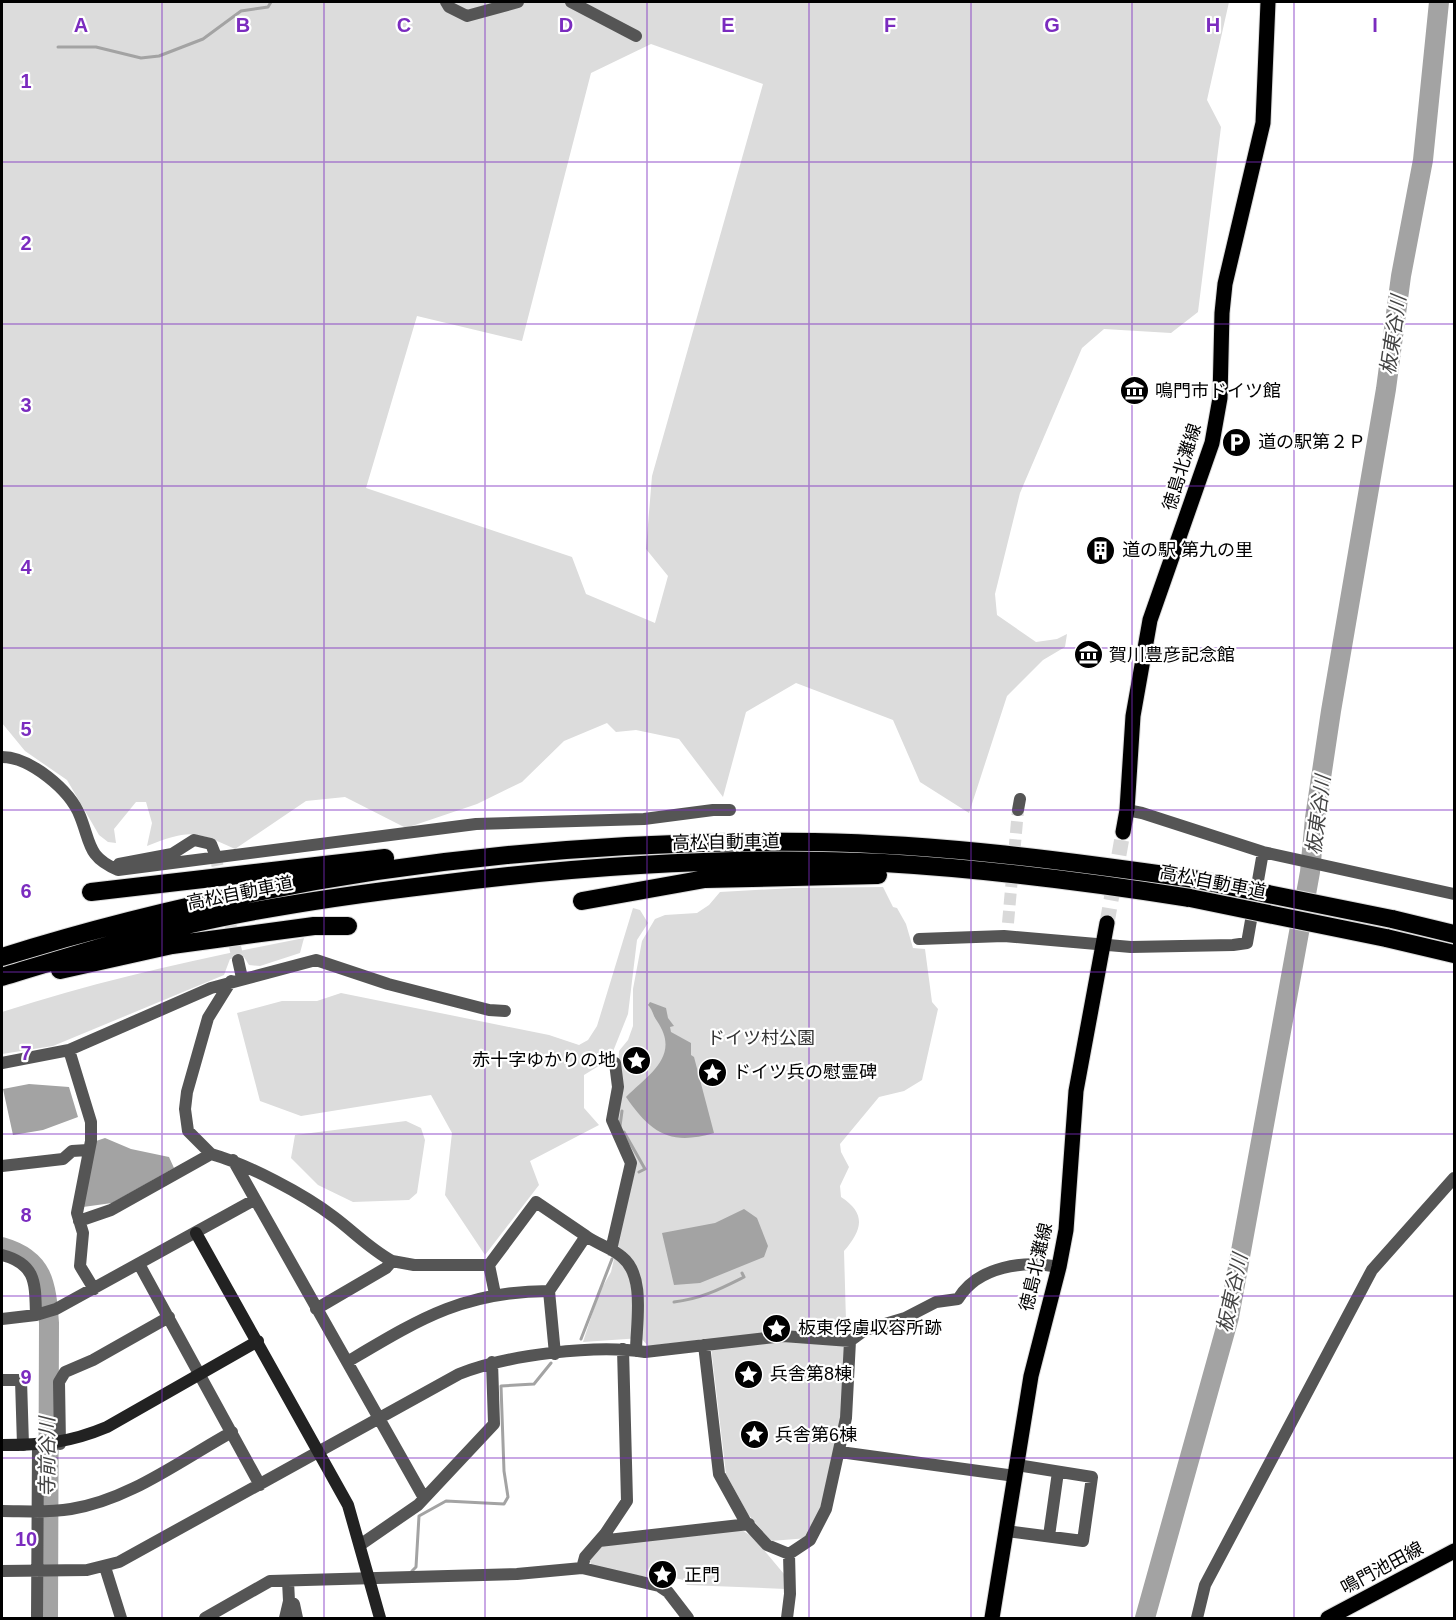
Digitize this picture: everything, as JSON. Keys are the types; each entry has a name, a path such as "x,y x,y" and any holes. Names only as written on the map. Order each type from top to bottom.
{"highway":[{"name":"高松自動車道","path":"2,957 174,909 244,894 373,872 577,849 683,844 815,842 1026,856 1194,879 1455,934"},
{"path":"91,892 432,853 501,856"},
{"name":"高松自動車道","path":"2,978 181,926 282,906 504,875 685,862 882,863 1024,874 1190,898 1455,954"},
{"path":"582,901 705,879 816,875 1024,874"},
{"path":"2,978 73,968 172,945 314,926 348,926"}],"main road":[{"name":"徳島北灘線","path":"1123,832 1127,810 1133,716 1149,628 1212,443 1220,398 1222,313 1226,284 1263,123 1268,2"},
{"name":"徳島北灘線","path":"992,1618 1031,1376 1059,1267 1066,1230 1076,1091 1107,923"},
{"name":"鳴門池田線","path":"1328,1618 1455,1551"}],"street":[{"path":"446,2 449,7 467,16 518,2"},
{"path":"571,2 636,36"},
{"path":"2,758 18,759 34,766 59,788 80,814 87,840 96,857 109,866 129,870 476,824 644,819 730,810"},
{"path":"1127,810 1265,852 1455,894"},
{"path":"109,866 172,854 194,840 211,844 215,854"},
{"path":"919,939 1006,936 1131,947 1247,943 1265,852"},
{"path":"1006,936 1008,923"},
{"path":"238,960 236,979 208,1018 187,1092 185,1109 188,1131 211,1154 233,1160 332,1215 373,1251 393,1261 414,1265 489,1265"},
{"path":"2,1063 69,1050 184,998 236,979 316,960 388,984 489,1010 505,1011"},
{"path":"69,1050 91,1122 77,1213 83,1233 80,1266 94,1289"},
{"path":"611,1250 631,1162 612,1120 618,1087 615,1063"},
{"path":"2,1166 63,1159 72,1151 88,1150"},
{"path":"80,1221 111,1210 211,1154"},
{"path":"233,1160 424,1498"},
{"path":"1197,1618 1205,1585 1372,1270 1455,1178"},
{"path":"2,1319 39,1314 56,1309 254,1200"},
{"path":"495,1294 489,1265 536,1202 586,1236 624,1258 633,1272 637,1290 630,1350 627,1501 585,1557 582,1568"},
{"path":"196,1233 321,1452 348,1505 380,1618"},
{"path":"555,1354 549,1291 586,1236"},
{"path":"2,1255 17,1261 31,1274 36,1284 39,1314"},
{"path":"316,1309 386,1269 393,1261"},
{"path":"2,1572 105,1567 165,1538 459,1374 492,1362 555,1354 630,1350 645,1352 783,1336 850,1341 865,1330 899,1320 936,1302 958,1299 965,1286 977,1278 1013,1266 1035,1262 1059,1267"},
{"path":"140,1264 260,1485"},
{"path":"347,1362 409,1325 444,1308 495,1294 549,1291"},
{"path":"37,1618 45,1571 49,1444 59,1382 65,1372 93,1360 169,1317"},
{"path":"2,1445 49,1444 107,1427 258,1341"},
{"path":"789,1554 810,1540 821,1522 840,1452 848,1398 850,1341"},
{"path":"704,1345 719,1474 748,1524 767,1545 789,1554"},
{"path":"360,1545 369,1541 424,1498 494,1424 492,1362"},
{"path":"2,1380 21,1380 23,1445"},
{"path":"2,1510 46,1511 98,1503 118,1496 232,1432"},
{"path":"840,1452 1092,1477 1083,1541 1006,1531"},
{"path":"1049,1536 1058,1472"},
{"path":"599,1541 748,1524"},
{"path":"787,1618 790,1594 789,1554"},
{"path":"105,1567 121,1618"},
{"path":"205,1618 270,1581 517,1574 582,1568 659,1586 668,1592 688,1618"},
{"path":"285,1618 289,1600 288,1581"},
{"path":"289,1600 294,1604 297,1618"}],"green space":[{"path":"2,2 1229,2 1207,100 1221,127 1198,312 1171,333 1104,329 1082,348 1020,493 995,594 997,615 1036,642 1057,639 1067,634 1065,647 1043,660 1007,696 969,813 920,782 893,720 796,683 746,712 723,797 679,739 636,730 616,732 607,723 564,741 522,782 477,804 406,828 345,797 306,801 235,849 210,838 191,834 173,837 147,846 152,823 146,802 136,802 114,829 116,843 108,842 99,835 67,780 25,751 2,723","holes":["651,44 763,84 652,476 646,549 668,576 655,623 586,594 572,557 366,488 417,316 522,341 591,73"]},
{"name":"ドイツ村公園","path":"883,887 893,907 897,908 906,924 913,948 925,949 932,1002 938,1009 922,1080 904,1091 879,1097 840,1144 841,1152 849,1167 840,1186 841,1197 855,1210 859,1222 855,1236 844,1251 846,1321 844,1398 826,1498 808,1538 771,1541 748,1514 726,1474 710,1339 648,1346 641,1338 583,1342 599,1293 611,1272 636,1166 616,1122 619,1051 628,1040 633,1026 633,989 642,941 655,919 665,915 697,913 709,905 720,892"},
{"path":"633,908 640,910 648,923 637,940 628,1014 610,1059 584,1075 584,1108 599,1125 530,1161 539,1185 485,1255 445,1195 452,1133 431,1095 301,1116 260,1101 237,1013 282,1001 317,1001 341,993 549,1035 579,1045 588,1040 597,1026"},
{"path":"304,938 300,953 260,966 249,965 244,957 230,959 224,975 53,1046 2,1054 2,1012 152,970"},
{"path":"406,1121 421,1128 425,1140 417,1193 409,1200 353,1202 318,1185 291,1158 295,1135"},
{"path":"740,1529 753,1537 784,1574 786,1589 687,1585 683,1580 667,1576 667,1580 592,1568 589,1557 599,1545"}],"shaded area":[{"path":"650,1002 666,1008 668,1018 674,1026 670,1027 671,1032 691,1043 691,1055 694,1057 714,1133 685,1138 663,1133 644,1120 626,1097 652,1072 664,1054 666,1044 664,1033 648,1005"},
{"path":"29,1084 69,1087 78,1117 43,1130 13,1135 3,1089"},
{"path":"105,1138 131,1149 169,1157 174,1168 112,1203 83,1207 96,1141"},
{"path":"744,1209 757,1218 768,1246 764,1257 700,1283 674,1285 662,1233 715,1223"}],"waterway":[{"path":"58,47 96,47 141,58 159,56 203,39 241,11 268,7 271,2"},
{"name":"板東谷川","path":"1145,1618 1229,1317 1310,872 1315,818 1331,711 1386,389 1401,276 1423,160 1439,2"},
{"path":"620,1126 622,1111"},
{"path":"624,1132 645,1169 639,1172"},
{"name":"寺前谷川","path":"2,1247 27,1258 35,1266 44,1285 46,1296 49,1323 48,1618"},
{"path":"581,1339 612,1259"},
{"path":"674,1302 702,1296 744,1277 742,1273"},
{"path":"412,1571 416,1567 419,1516 446,1501 504,1504 508,1497 504,1471 501,1386 534,1384 551,1363"}],"tunnel":[{"path":"1008,923 1018,810"},
{"path":"1107,923 1123,832"},
{"path":"215,854 238,960"}],"place":[{"name":"鳴門市ドイツ館","path":"1134,391"},
{"name":"道の駅第２Ｐ","path":"1237,442"},
{"name":"道の駅 第九の里","path":"1101,550"},
{"name":"賀川豊彦記念館","path":"1088,655"},
{"name":"赤十字ゆかりの地","path":"637,1060"},
{"name":"ドイツ兵の慰霊碑","path":"712,1072"},
{"name":"板東俘虜収容所跡","path":"777,1328"},
{"name":"兵舎第8棟","path":"749,1374"},
{"name":"兵舎第6棟","path":"754,1435"},
{"name":"正門","path":"663,1575"}]}
